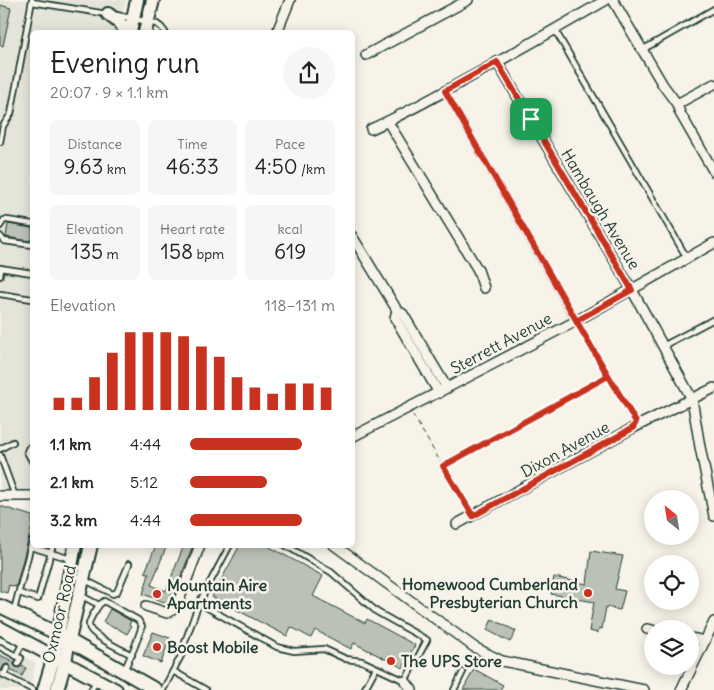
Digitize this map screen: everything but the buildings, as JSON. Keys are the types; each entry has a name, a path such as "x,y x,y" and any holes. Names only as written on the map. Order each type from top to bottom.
{"main road":[{"path":"129,30 137,0"},
{"path":"147,27 153,0"},
{"path":"108,14 126,30"},
{"name":"Oxmoor Road","path":"57,690 66,591 74,548"},
{"name":"Oxmoor Road","path":"63,637 80,594 90,548"},
{"path":"0,606 63,637 156,690"},
{"path":"0,628 60,659 94,685 116,690"},
{"name":"Oxmoor Road","path":"35,690 60,659"}],"street":[{"path":"278,30 290,0"},
{"path":"366,56 468,0"},
{"path":"371,129 388,122 445,91 606,0"},
{"path":"613,0 642,50 677,104 680,113 714,172"},
{"name":"Hambaugh Avenue","path":"497,62 632,290 692,399 714,516"},
{"path":"677,104 714,84"},
{"path":"388,122 478,270 484,288"},
{"path":"355,241 397,310 396,318 415,342 443,391"},
{"name":"Sterrett Avenue","path":"355,435 576,321 714,243"},
{"name":"Dixon Avenue","path":"457,524 633,428 714,388"},
{"path":"0,496 30,496"},
{"path":"146,606 167,613 176,608 199,548"},
{"path":"338,548 474,647 502,662 644,690"},
{"path":"681,690 714,622"},
{"path":"699,640 705,641"},
{"path":"405,681 412,690"}],"lane":[{"path":"0,142 3,126 11,114 32,1 133,19 147,27 157,24 163,30"},
{"path":"642,50 714,10"},
{"path":"555,30 687,258"},
{"path":"445,91 576,321"},
{"path":"0,226 1,223 7,220 30,224"},
{"path":"0,236 4,241 30,245"},
{"path":"0,276 0,268 30,274"},
{"path":"0,294 30,300"},
{"path":"663,346 714,319"},
{"path":"0,449 13,442"},
{"path":"0,455 15,496"},
{"path":"13,612 31,548"},
{"path":"34,548 72,559"},
{"path":"19,593 38,599 52,548"},
{"path":"163,690 182,654 199,603 228,548"},
{"path":"199,603 277,647 294,651 324,649 346,658 362,661 405,681 427,640 378,612 331,572 290,548"},
{"path":"69,574 113,594 117,592 129,564"},
{"path":"66,591 80,594 99,604"},
{"path":"124,672 132,655 142,626 141,622 104,601 99,604 88,624 91,632 132,655"},
{"path":"11,660 23,641"},
{"path":"0,647 21,658 18,664"},
{"path":"4,657 7,651"},
{"path":"7,668 3,674 35,690"},
{"path":"364,690 376,668"},
{"path":"173,671 206,690"},
{"path":"11,678 14,672"},
{"path":"454,690 464,672"}],"path":[{"path":"576,321 636,422 633,428"},
{"path":"443,466 608,376"},
{"path":"409,408 473,516"}],"shaded area":[{"path":"0,0 126,0 118,30 30,30 30,490 0,490"},
{"path":"0,643 36,663 29,690 0,690"}],"place":[{"name":"Homewood Cumberland Presbyterian Church","path":"588,593"},
{"name":"Mountain Aire Apartments","path":"157,594"},
{"name":"Boost Mobile","path":"157,647"},
{"name":"The UPS Store","path":"391,661"}],"route":[{"path":"531,119 497,62 445,91 576,321 608,376 443,466 473,516 633,428 636,422 576,321 632,290 531,119"}]}
